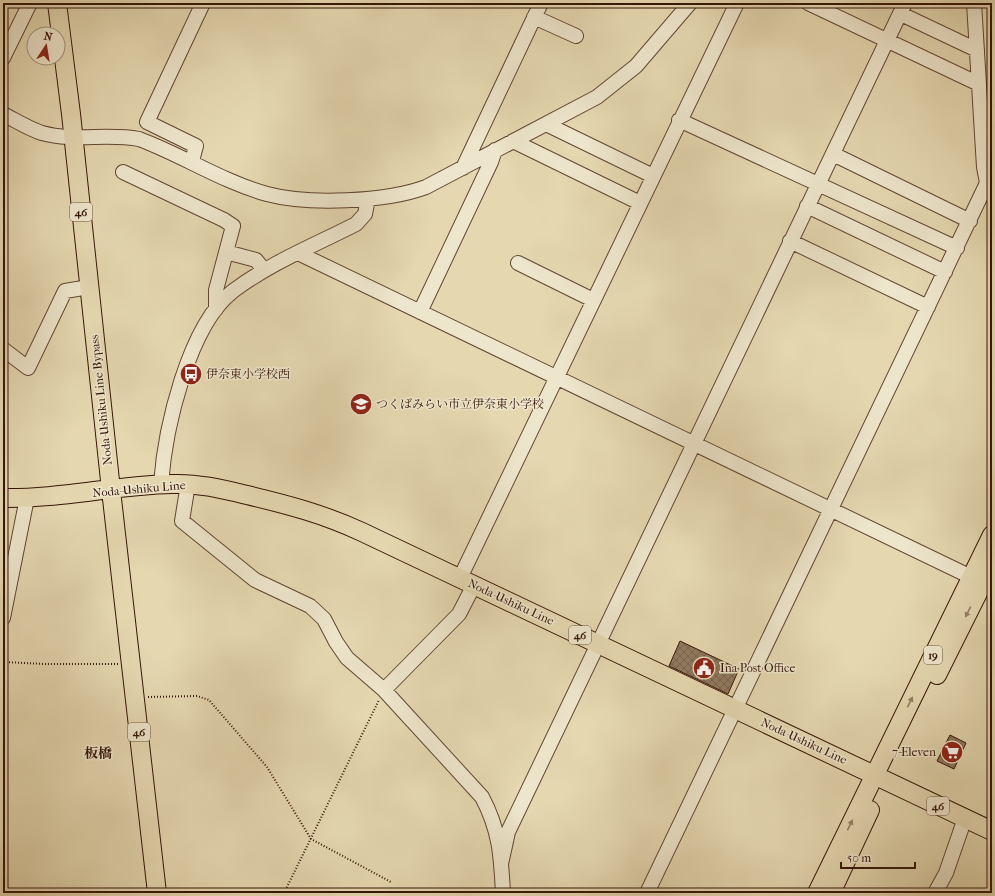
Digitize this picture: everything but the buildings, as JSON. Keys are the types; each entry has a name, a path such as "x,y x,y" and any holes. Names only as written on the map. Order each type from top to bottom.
{"main road":[{"name":"Noda-Ushiku Line Bypass","path":"57,3 111,490 158,893"},
{"name":"Noda-Ushiku Line","path":"3,498 27,498 161,484 188,484 216,488 315,512 338,521 736,708 992,831"},
{"name":"19","path":"982,583 992,535"},
{"name":"19","path":"817,893 992,565"},
{"name":"19","path":"831,893 880,777"}],"street":[{"path":"3,58 30,3"},
{"path":"192,161 196,146 147,122 203,3"},
{"path":"463,168 541,3"},
{"path":"3,114 42,133 73,137 126,136 139,138 240,184 267,194 299,199 368,199 398,196 412,192 463,168 495,150 578,109 619,82 636,66 690,3"},
{"path":"384,690 460,614 467,582 556,378 679,120 737,3"},
{"path":"808,3 979,84"},
{"path":"647,893 945,272 970,221 990,187 979,84 974,3"},
{"path":"501,864 508,832 903,8 977,50"},
{"path":"534,17 576,36"},
{"path":"679,120 957,248"},
{"path":"546,124 652,176"},
{"path":"513,141 640,203"},
{"path":"420,312 491,162 495,150"},
{"path":"833,154 970,221"},
{"path":"123,172 224,220 233,226 216,290 216,309"},
{"path":"161,484 164,452 179,393 196,344 216,309 232,292 264,270 356,224 365,214 368,199"},
{"path":"808,206 945,272"},
{"path":"790,241 928,307"},
{"path":"226,252 256,260 264,270"},
{"path":"298,253 982,583"},
{"path":"518,263 594,300"},
{"path":"3,350 28,368 65,291 89,287"},
{"path":"188,484 182,521 255,580 310,606 324,619 336,642 347,658 384,690 482,797 492,816 500,846 503,893"},
{"path":"3,618 27,498"},
{"path":"935,893 946,873 965,818"}],"path":[{"path":"3,662 44,664 131,664"},
{"path":"284,893 384,690"},
{"path":"135,698 197,696 209,700 267,767 311,839 391,882"},
{"path":"3,890 99,893"}],"place":[{"name":"伊奈東小学校西","path":"191,374"},
{"name":"つくばみらい市立伊奈東小学校","path":"361,404"},
{"name":"Ina Post Office","path":"704,668"},
{"name":"7-Eleven","path":"952,752"}],"district":[{"name":"板橋","path":"98,753"}]}
